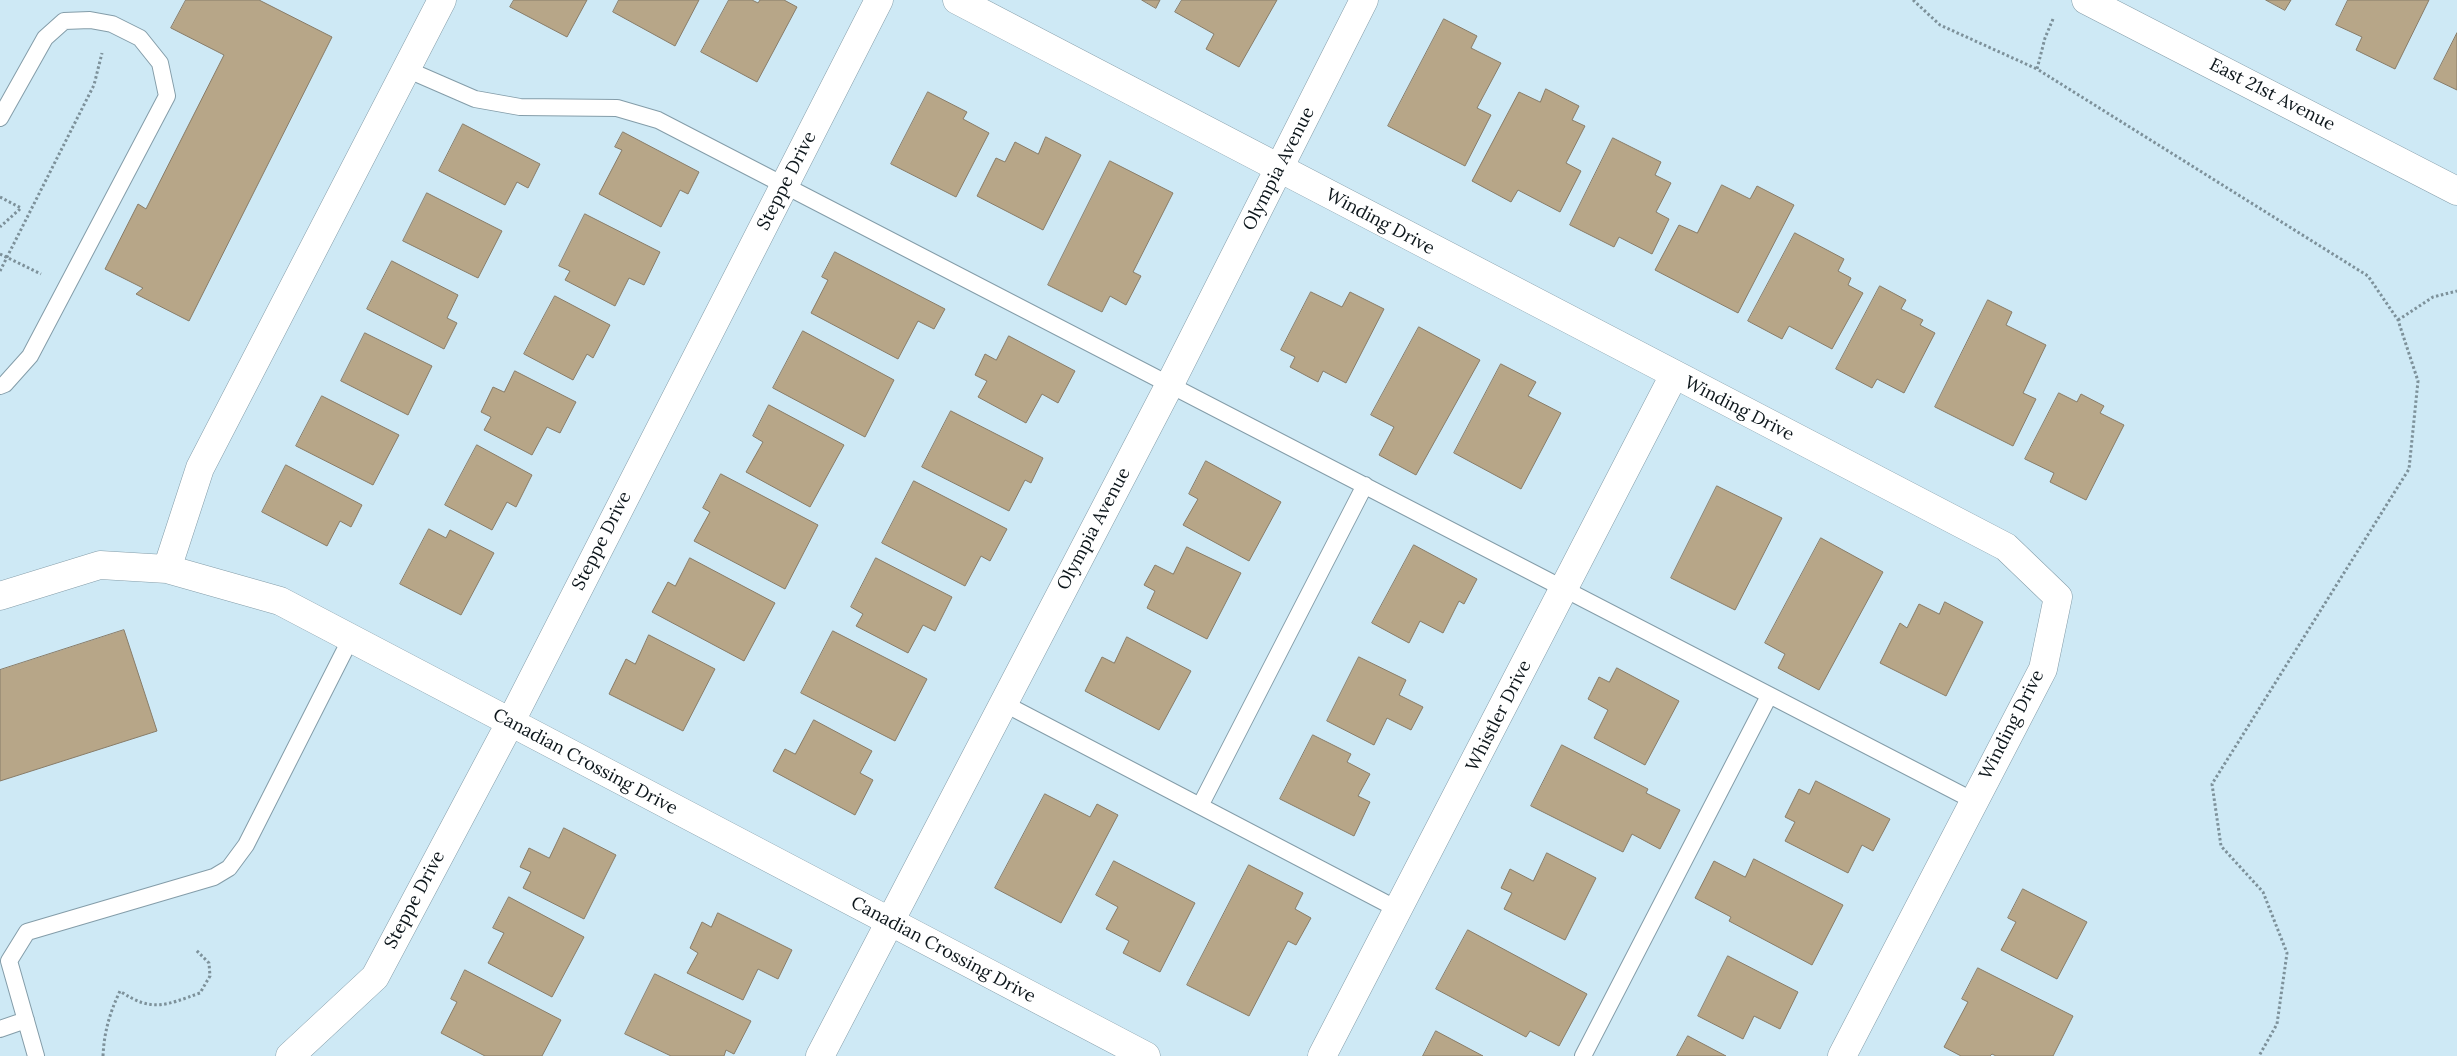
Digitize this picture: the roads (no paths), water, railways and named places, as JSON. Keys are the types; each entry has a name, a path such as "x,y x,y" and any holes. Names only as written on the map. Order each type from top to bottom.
{"street":[{"path":"167,569 200,468 442,0"},
{"name":"Steppe Drive","path":"290,1056 374,977 510,723 879,0"},
{"name":"Winding Drive","path":"957,0 2006,547 2058,597 2043,669 1842,1056"},
{"name":"Olympia Avenue","path":"820,1056 1170,384 1364,0"},
{"name":"East 21st Avenue","path":"2101,3 2457,191"},
{"name":"Whistler Drive","path":"1322,1056 1674,375"},
{"name":"Canadian Crossing Drive","path":"0,596 100,565 167,569 280,601 1146,1056"}],"lane":[{"path":"0,118 45,38 64,21 90,20 112,24 140,38 160,63 166,96 30,356 5,384 0,386"},
{"path":"406,69 476,99 520,107 617,108 658,120 785,184 1974,801"},
{"path":"1200,806 1365,485"},
{"path":"36,1056 9,962 27,932 214,877 229,868 239,856 351,638"},
{"path":"1583,1056 1769,696"},
{"path":"1003,704 1399,910"},
{"path":"0,1029 26,1020"}]}
